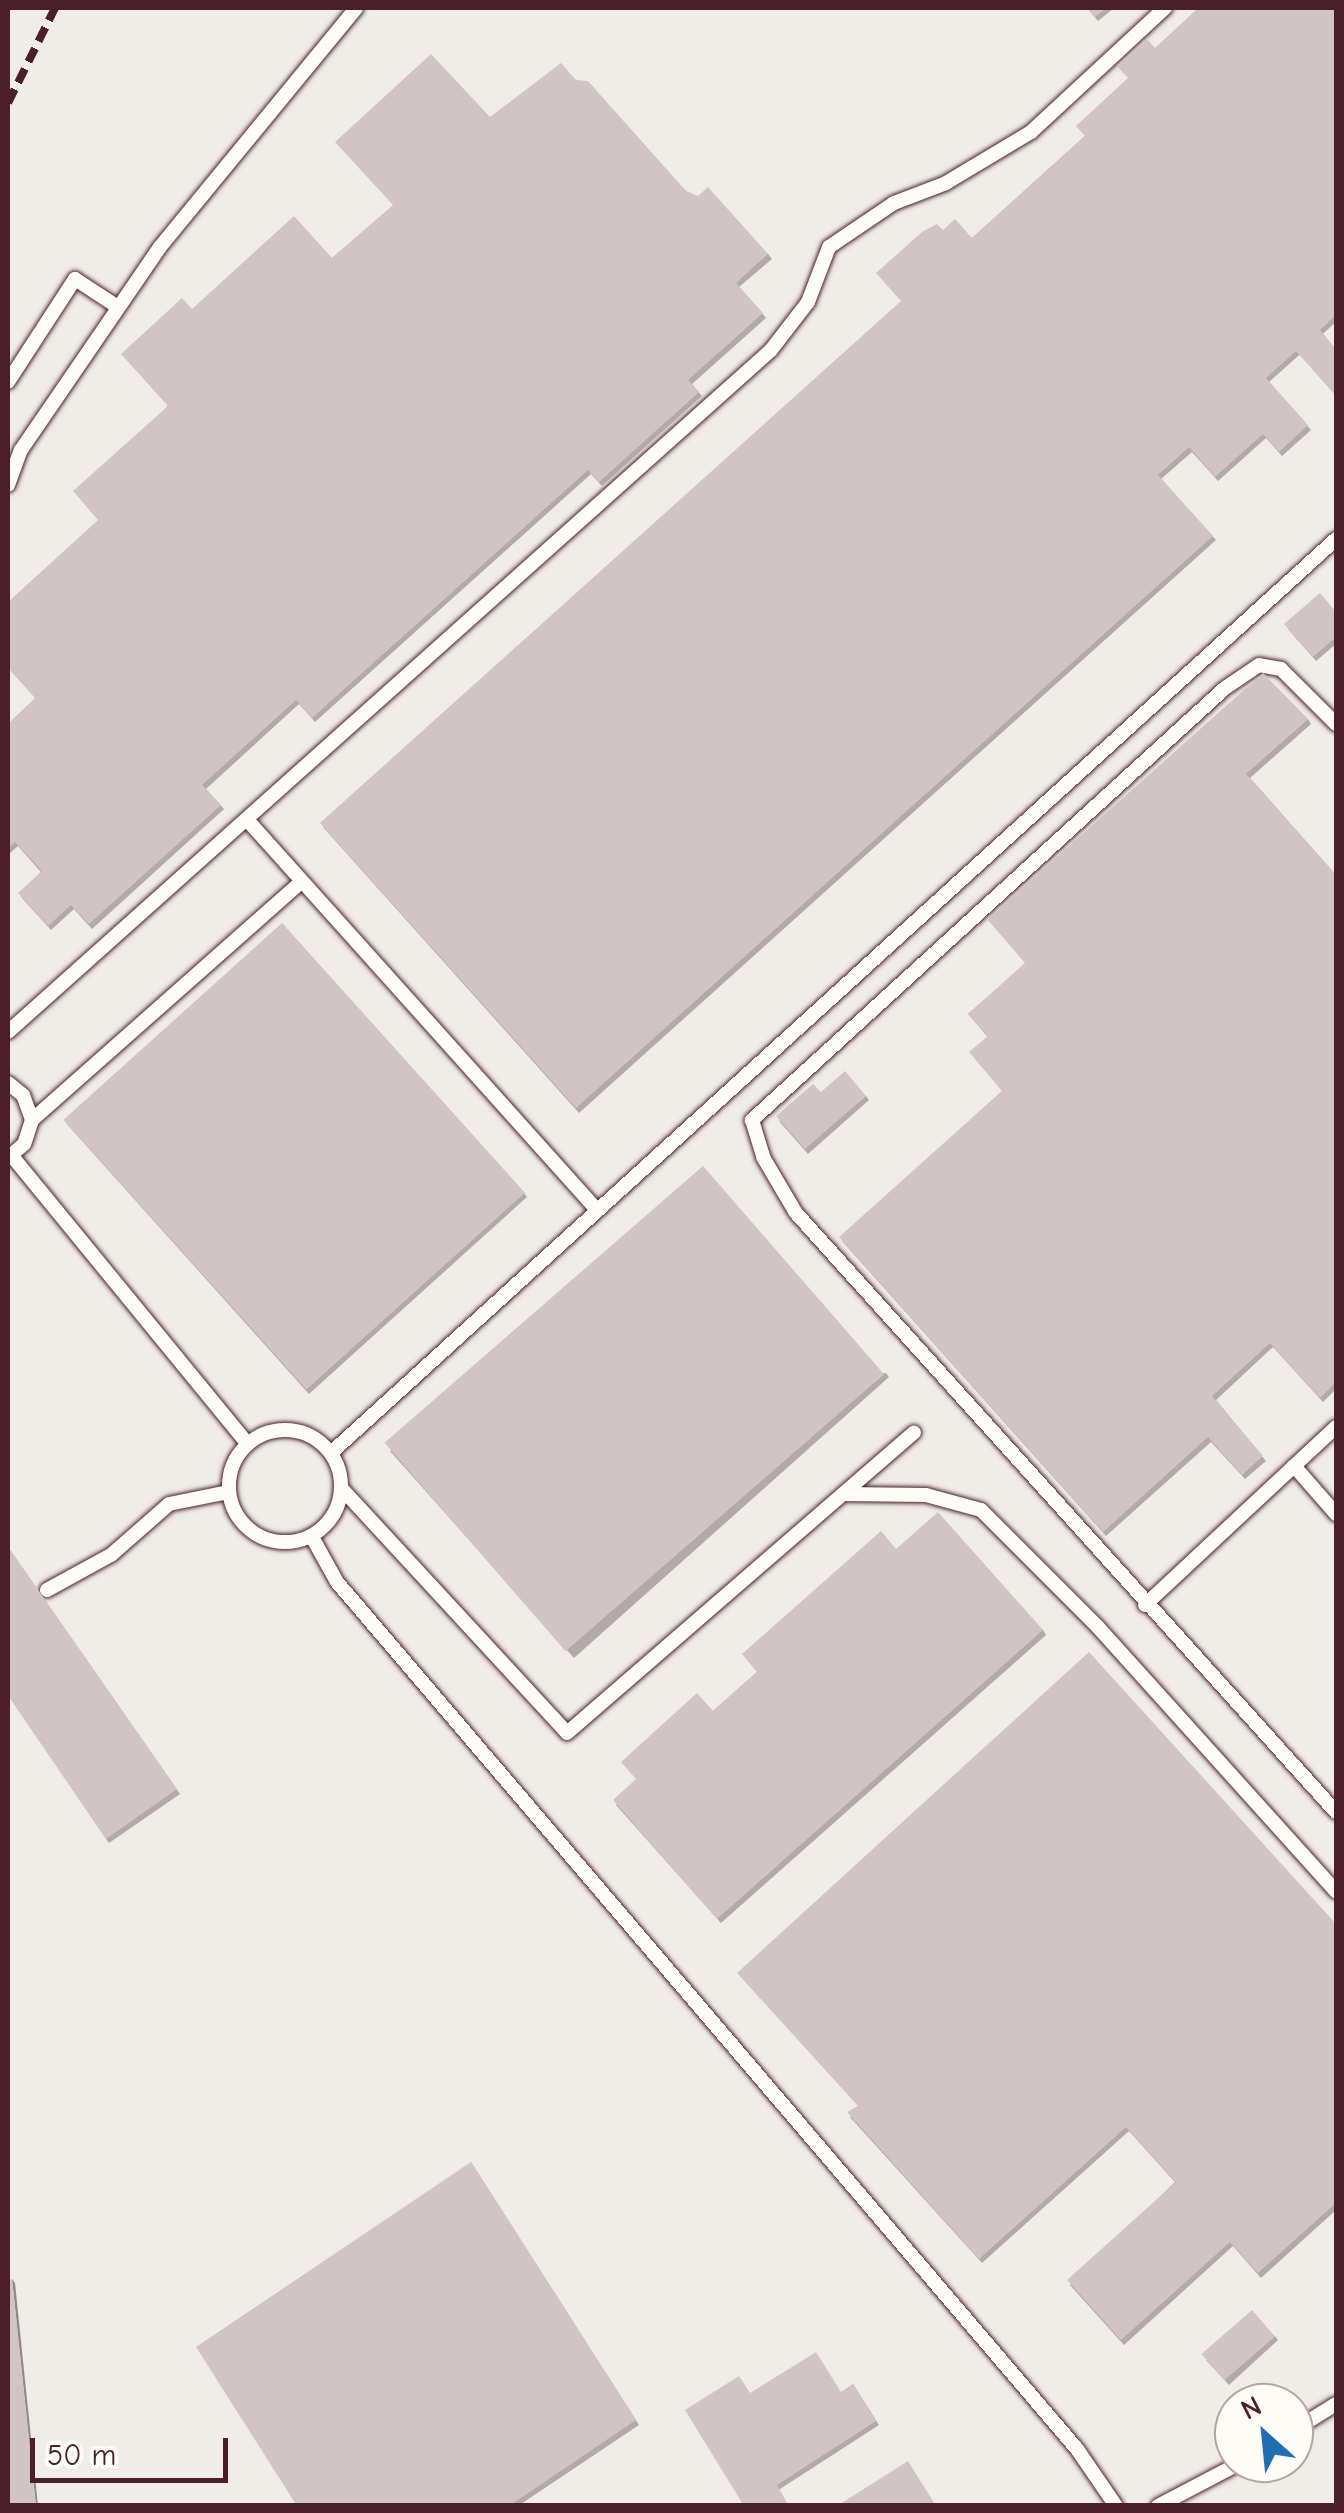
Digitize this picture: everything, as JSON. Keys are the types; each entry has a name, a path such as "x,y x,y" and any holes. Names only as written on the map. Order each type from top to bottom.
{"lane":[{"path":"8,486 22,450 118,307 356,8"},
{"path":"8,1032 250,822 771,350 808,302 829,247 894,202 946,183 1032,132 1165,8"},
{"path":"8,382 75,279 118,307"},
{"path":"332,1452 1336,539"},
{"path":"1336,724 1281,669 1259,665 1236,680 752,1120 763,1157 796,1213 1336,1812"},
{"path":"250,822 597,1210"},
{"path":"247,1443 10,1157 24,1144 32,1120 301,882"},
{"path":"8,1082 23,1095 32,1120"},
{"path":"1146,1605 1336,1427"},
{"path":"343,1490 327,1525 312,1537 270,1541 244,1525 228,1492 231,1468 247,1443 283,1428 309,1433 332,1452 343,1490 566,1734 914,1432"},
{"path":"1294,1466 1336,1514"},
{"path":"47,1590 111,1555 168,1504 228,1492"},
{"path":"843,1494 926,1495 981,1510 1096,1626 1336,1891"},
{"path":"312,1537 337,1582 1077,2449 1116,2506"},
{"path":"1314,2418 1336,2404"},
{"path":"1158,2506 1214,2477"}],"shaded area":[{"path":"8,8 1336,8 1336,2505 8,2506"}],"building":[{"path":"1087,8 1106,8 1095,17"},
{"path":"1198,8 1336,8 1336,315 1320,330 1336,349 1336,396 1296,351 1266,378 1308,425 1279,452 1263,434 1215,477 1189,447 1158,475 1213,536 576,1108 320,823 901,301 876,273 922,232 937,224 943,230 955,219 972,238 1085,136 1076,126 1128,78 1117,66 1147,39 1155,48"},
{"path":"431,54 490,117 561,63 576,80 588,81 686,191 698,196 708,187 768,254 736,283 763,313 688,380 699,392 599,482 588,470 312,718 296,700 202,785 221,805 89,924 71,905 48,926 18,893 42,871 15,842 8,848 8,724 35,698 8,668 8,602 98,520 73,491 168,406 121,354 182,298 192,309 294,216 332,258 393,205 335,142"},
{"path":"1320,593 1336,612 1336,637 1313,657 1284,624"},
{"path":"1263,673 1308,719 1246,774 1336,875 1336,1382 1320,1398 1270,1343 1212,1396 1263,1456 1242,1475 1208,1437 1103,1532 839,1237 1002,1091 969,1052 988,1036 968,1014 1025,963 987,919"},
{"path":"282,923 525,1193 306,1389 64,1120"},
{"path":"845,1071 866,1096 805,1149 776,1116 813,1084 821,1092"},
{"path":"703,1166 884,1374 566,1651 385,1443"},
{"path":"938,1512 1043,1630 717,1919 613,1800 636,1779 621,1762 697,1693 713,1711 757,1672 742,1654 881,1531 896,1549"},
{"path":"8,1547 177,1789 106,1839 8,1695"},
{"path":"1089,1652 1336,1924 1336,2203 1258,2273 1230,2242 1121,2340 1067,2280 1176,2182 1126,2127 979,2259 847,2112 858,2106 737,1973"},
{"path":"471,2162 636,2420 509,2506 297,2506 196,2347"},
{"path":"12,2279 36,2506 8,2506 8,2280"},
{"path":"1252,2310 1275,2336 1224,2380 1201,2354"},
{"path":"816,2352 841,2392 853,2384 876,2421 777,2485 789,2506 744,2506 685,2410 739,2376 750,2393"},
{"path":"908,2461 936,2506 837,2506"}],"railway":[{"path":"8,103 55,8"}]}
